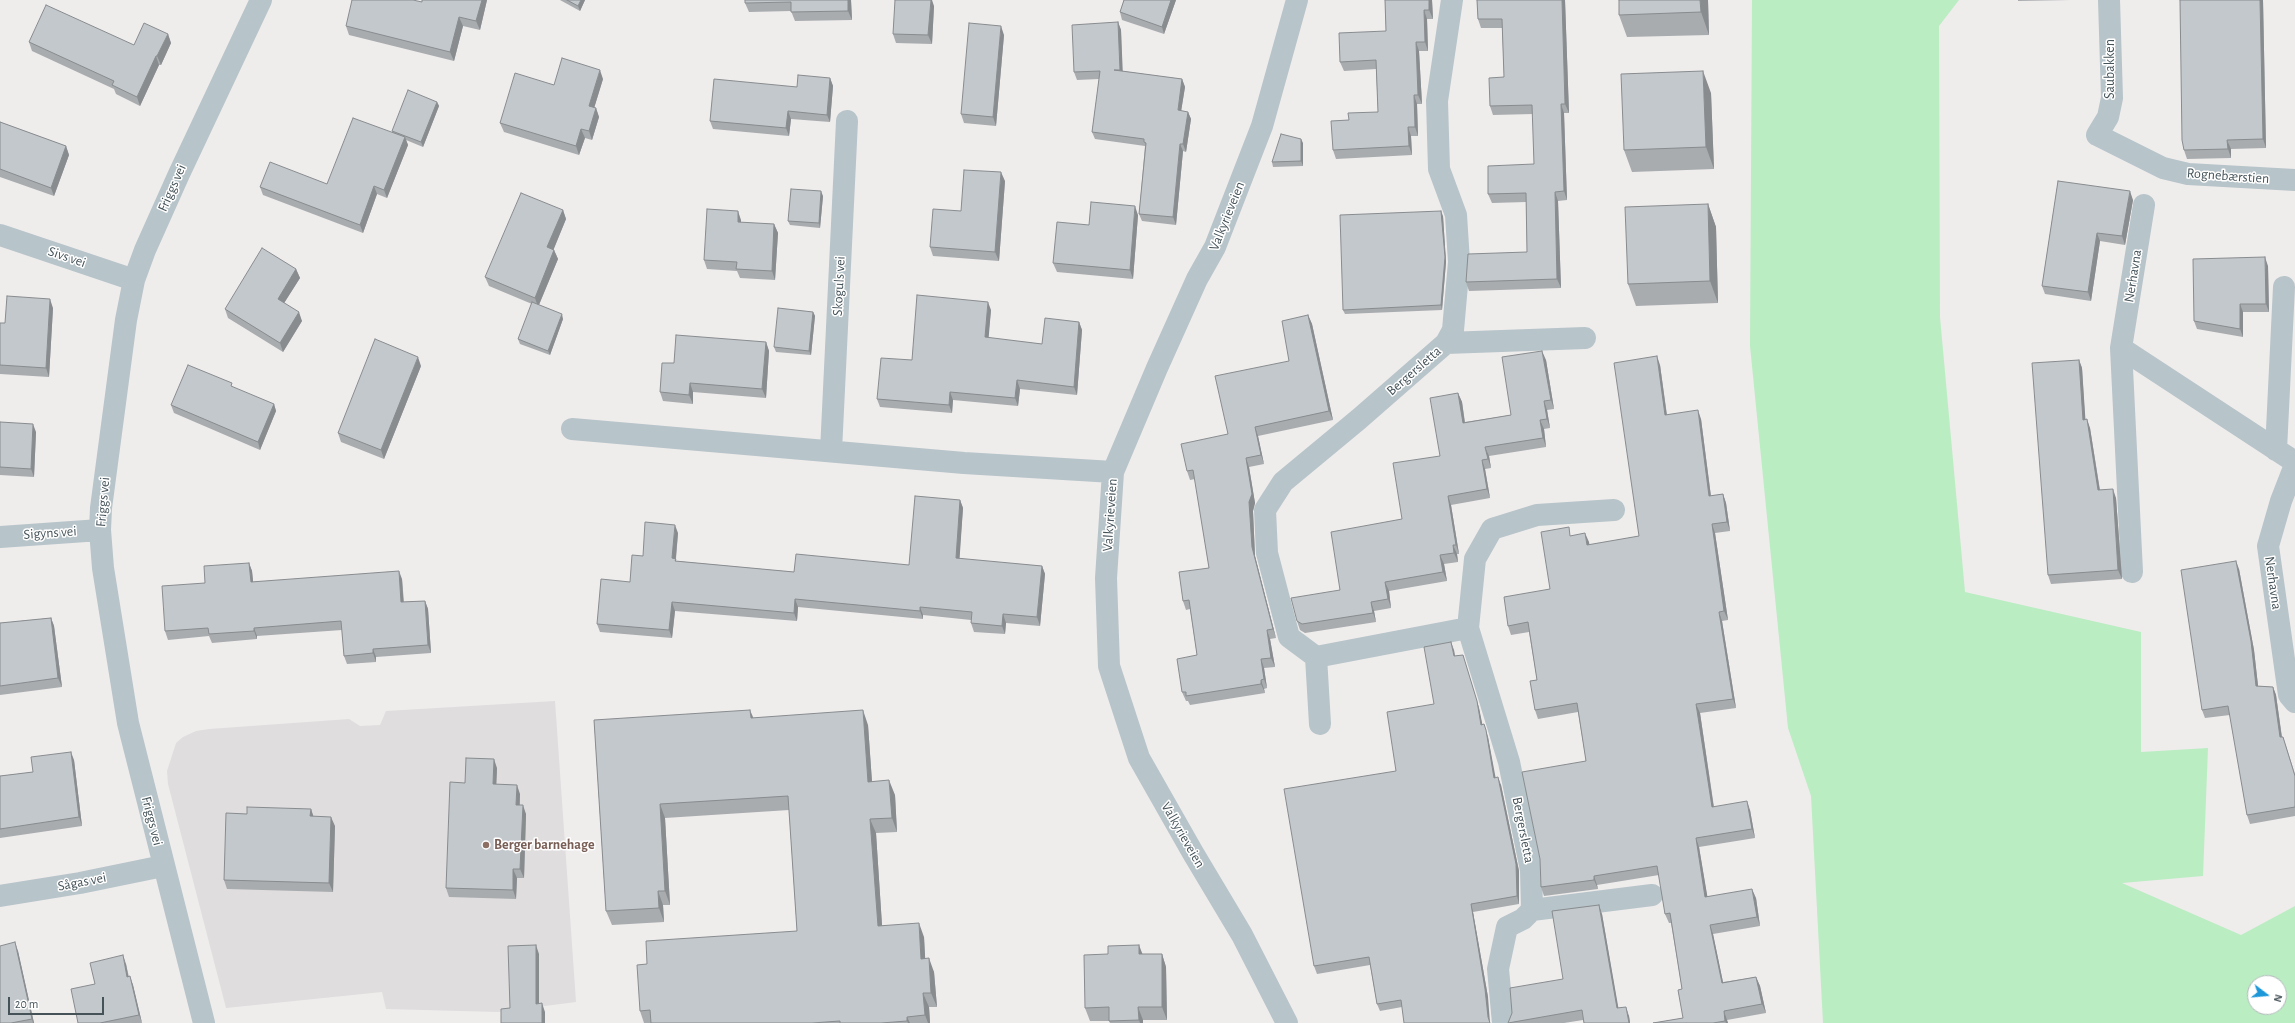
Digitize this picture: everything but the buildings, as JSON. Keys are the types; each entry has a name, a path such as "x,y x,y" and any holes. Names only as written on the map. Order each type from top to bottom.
{"street":[{"name":"Friggs vei","path":"204,1023 128,723 103,568 100,530 101,508 125,328 134,280 144,250 261,0"},
{"name":"Valkyrieveien","path":"1287,1023 1242,935 1193,854 1139,758 1109,666 1106,578 1113,472 1160,361 1197,279 1215,247 1262,126 1297,0"},
{"name":"Bergersletta","path":"1316,657 1289,637 1267,553 1265,510 1283,482 1359,419 1446,343 1453,330 1459,262 1456,215 1439,169 1437,101 1452,0"},
{"name":"Saubakken","path":"2097,135 2108,117 2112,98 2109,0"},
{"name":"Skoguls vei","path":"831,451 847,121"},
{"name":"Rognebærstien","path":"2097,135 2163,168 2188,174 2295,180"},
{"name":"Nerhavna","path":"2132,572 2121,348 2144,205"},
{"name":"Sivs vei","path":"0,235 134,280"},
{"path":"2276,450 2284,287"},
{"path":"1446,343 1585,338"},
{"name":"Nerhavna","path":"2121,348 2295,464 2281,501 2268,546 2289,695 2295,702"},
{"path":"572,429 964,463 1113,472"},
{"name":"Bergersletta","path":"1532,910 1531,870 1509,762 1468,628 1475,559 1492,529 1537,515 1614,510"},
{"name":"Sigyns vei","path":"0,537 100,530"},
{"path":"1320,724 1316,657 1468,628"},
{"name":"Sågas vei","path":"0,896 80,883 163,866"},
{"path":"1503,1023 1498,970 1507,927 1524,919 1532,910 1652,895"}],"shaded area":[{"path":"555,701 576,1002 498,1012 386,1009 382,992 226,1008 168,784 167,771 176,743 183,737 196,731 209,729 349,719 360,726 380,725 386,711"}],"green space":[{"path":"1752,0 1959,0 1939,26 1940,317 1965,592 2141,632 2141,752 2208,748 2203,876 2122,883 2241,935 2295,906 2295,1023 1823,1023 1811,796 1788,728 1750,346"}],"place":[{"name":"Berger barnehage","path":"486,845"}]}
